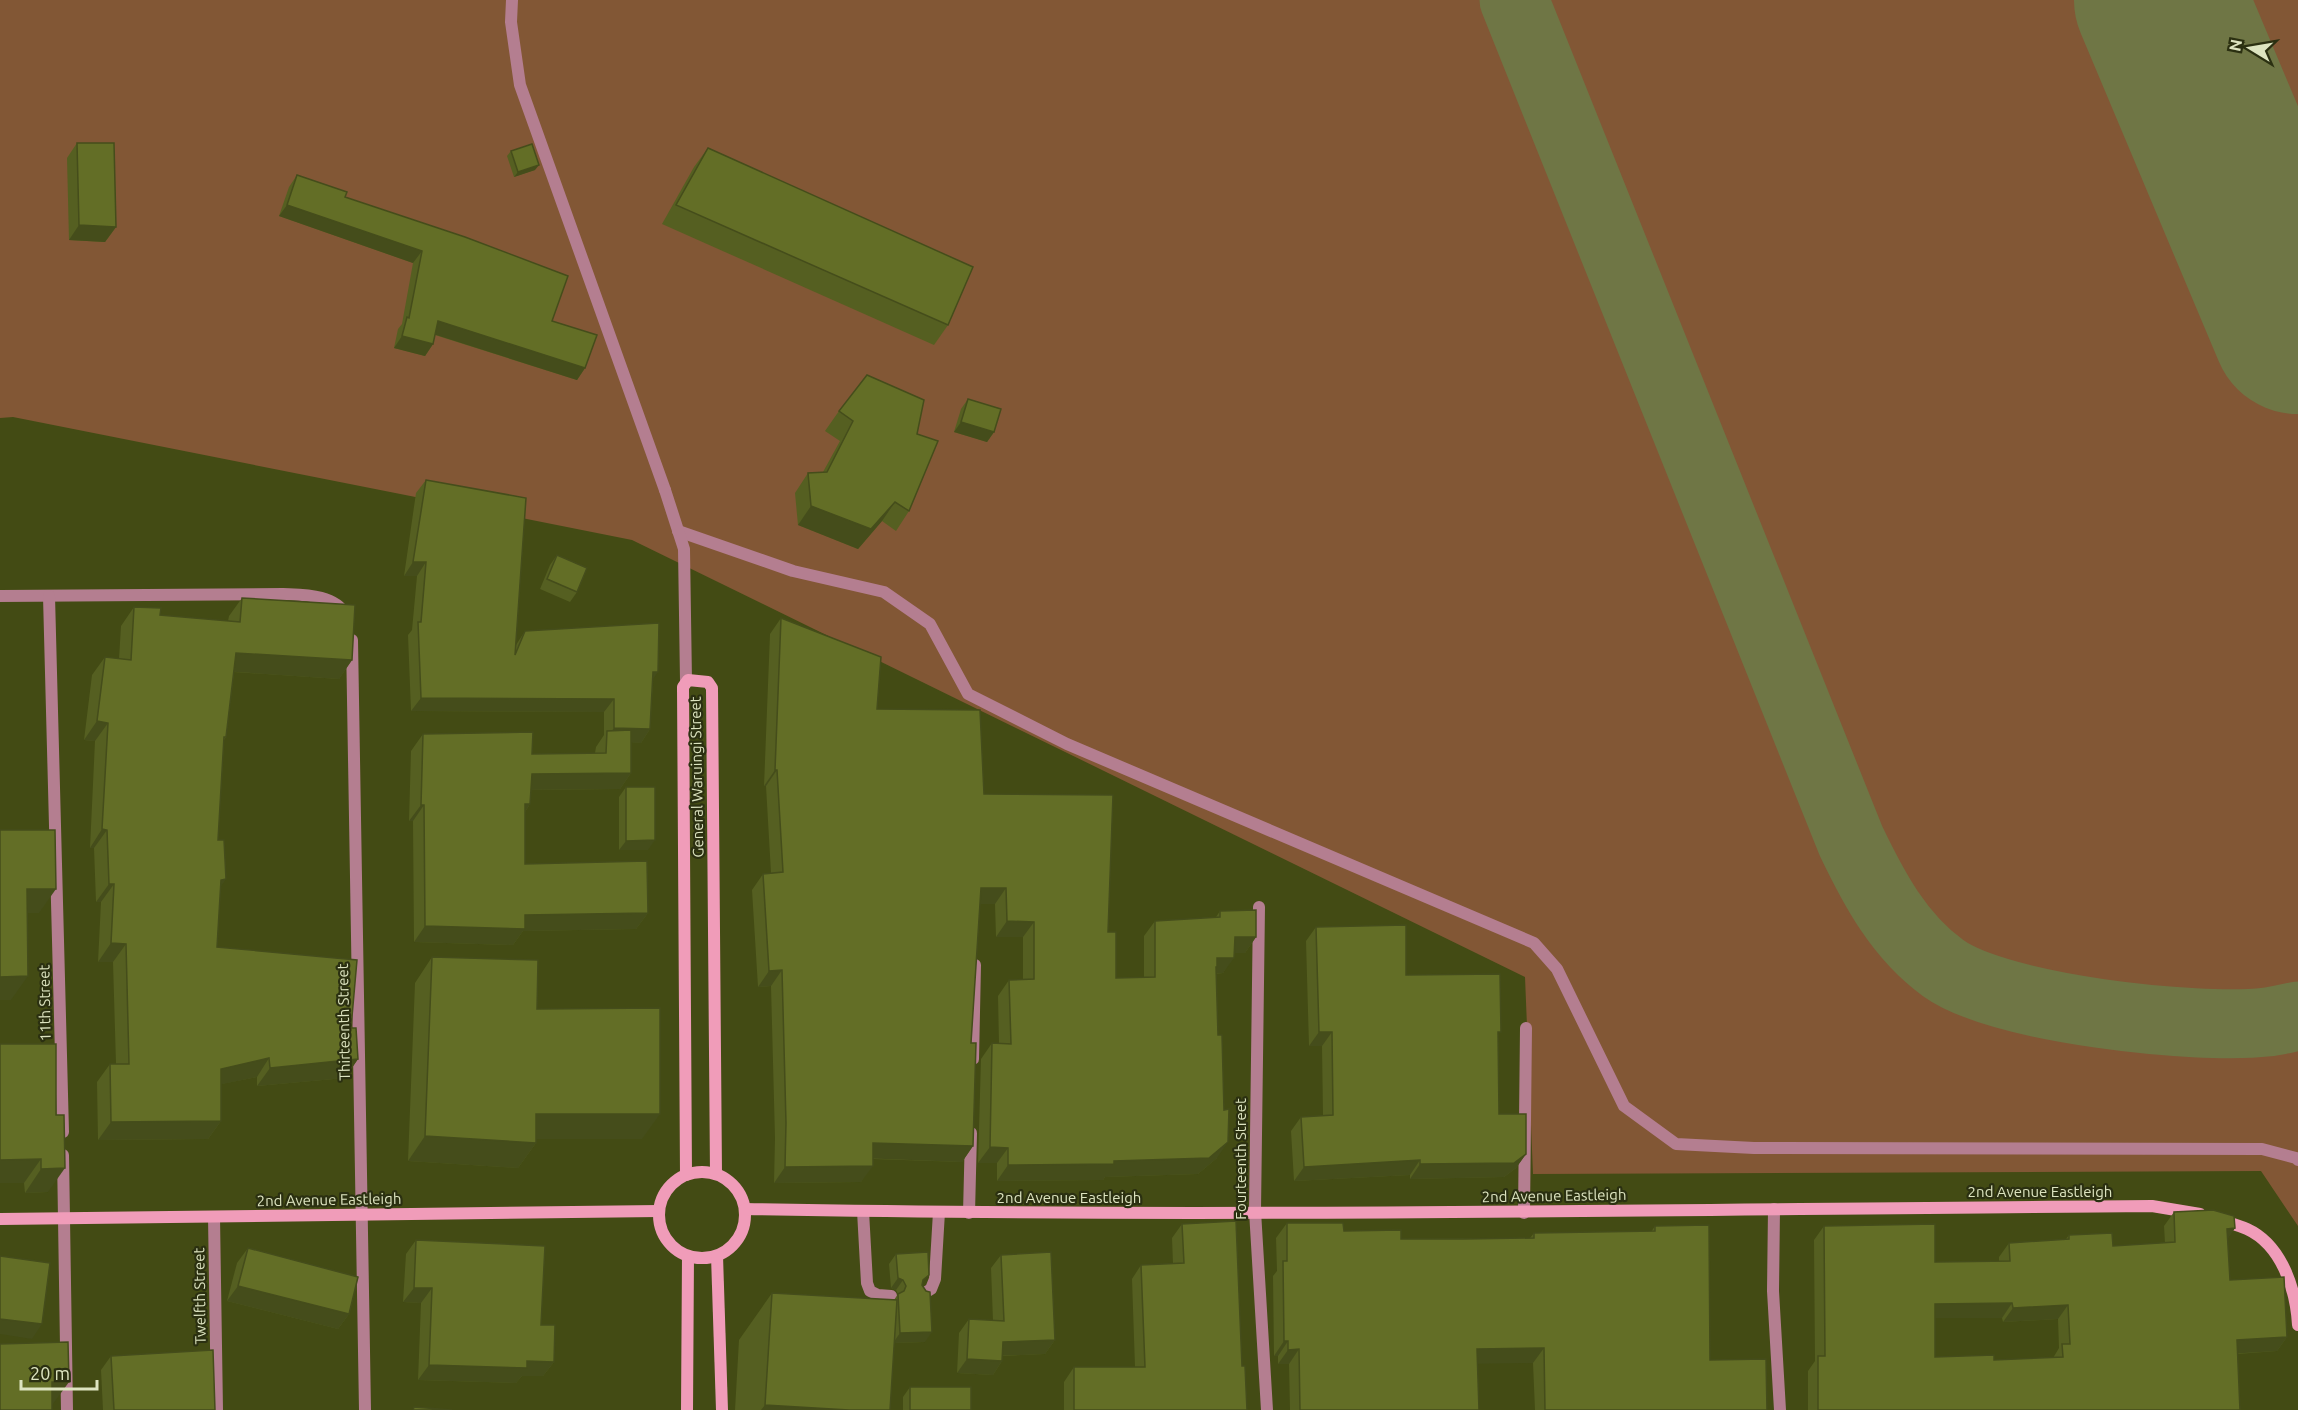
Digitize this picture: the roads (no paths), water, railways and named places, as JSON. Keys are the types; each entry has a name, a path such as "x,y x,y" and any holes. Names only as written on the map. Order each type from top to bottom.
{"street":[{"path":"513,0 511,22 520,85 684,549 686,681"},
{"path":"678,531 793,571 884,592 930,624 968,694 1066,744 1534,942 1557,969 1624,1106 1676,1144 1754,1148 2262,1149 2298,1160"},
{"name":"Thirteenth Street","path":"50,596 302,595 334,603 344,610 350,621 365,1410"},
{"path":"0,596 50,596"},
{"name":"11th Street","path":"50,596 67,1410"},
{"name":"General Waruingi Street","path":"686,1175 683,687 686,681 708,682 711,688 716,1174"},
{"name":"Fourteenth Street","path":"1258,907 1255,1211 1267,1410"},
{"path":"972,1074 975,958"},
{"path":"1524,1213 1526,1028"},
{"path":"969,1213 971,1120"},
{"path":"706,1171 716,1174 727,1179 736,1187 742,1198 745,1224 739,1237 730,1248 717,1256 703,1258 688,1256 676,1250 666,1239 660,1226 659,1211 667,1189 676,1180 686,1175 706,1171"},
{"name":"2nd Avenue Eastleigh","path":"745,1209 969,1213 1255,1211 1524,1213 2152,1206 2205,1215 2248,1230 2270,1248 2284,1268 2294,1290 2298,1325"},
{"path":"1774,1209 1773,1291 1780,1410"},
{"name":"2nd Avenue Eastleigh","path":"0,1219 659,1211"},
{"path":"863,1211 867,1283 870,1291 878,1295 891,1296"},
{"path":"923,1294 931,1289 935,1279 939,1212"},
{"name":"Twelfth Street","path":"214,1217 217,1410"},
{"path":"687,1410 688,1256"},
{"path":"717,1256 722,1410"}]}
